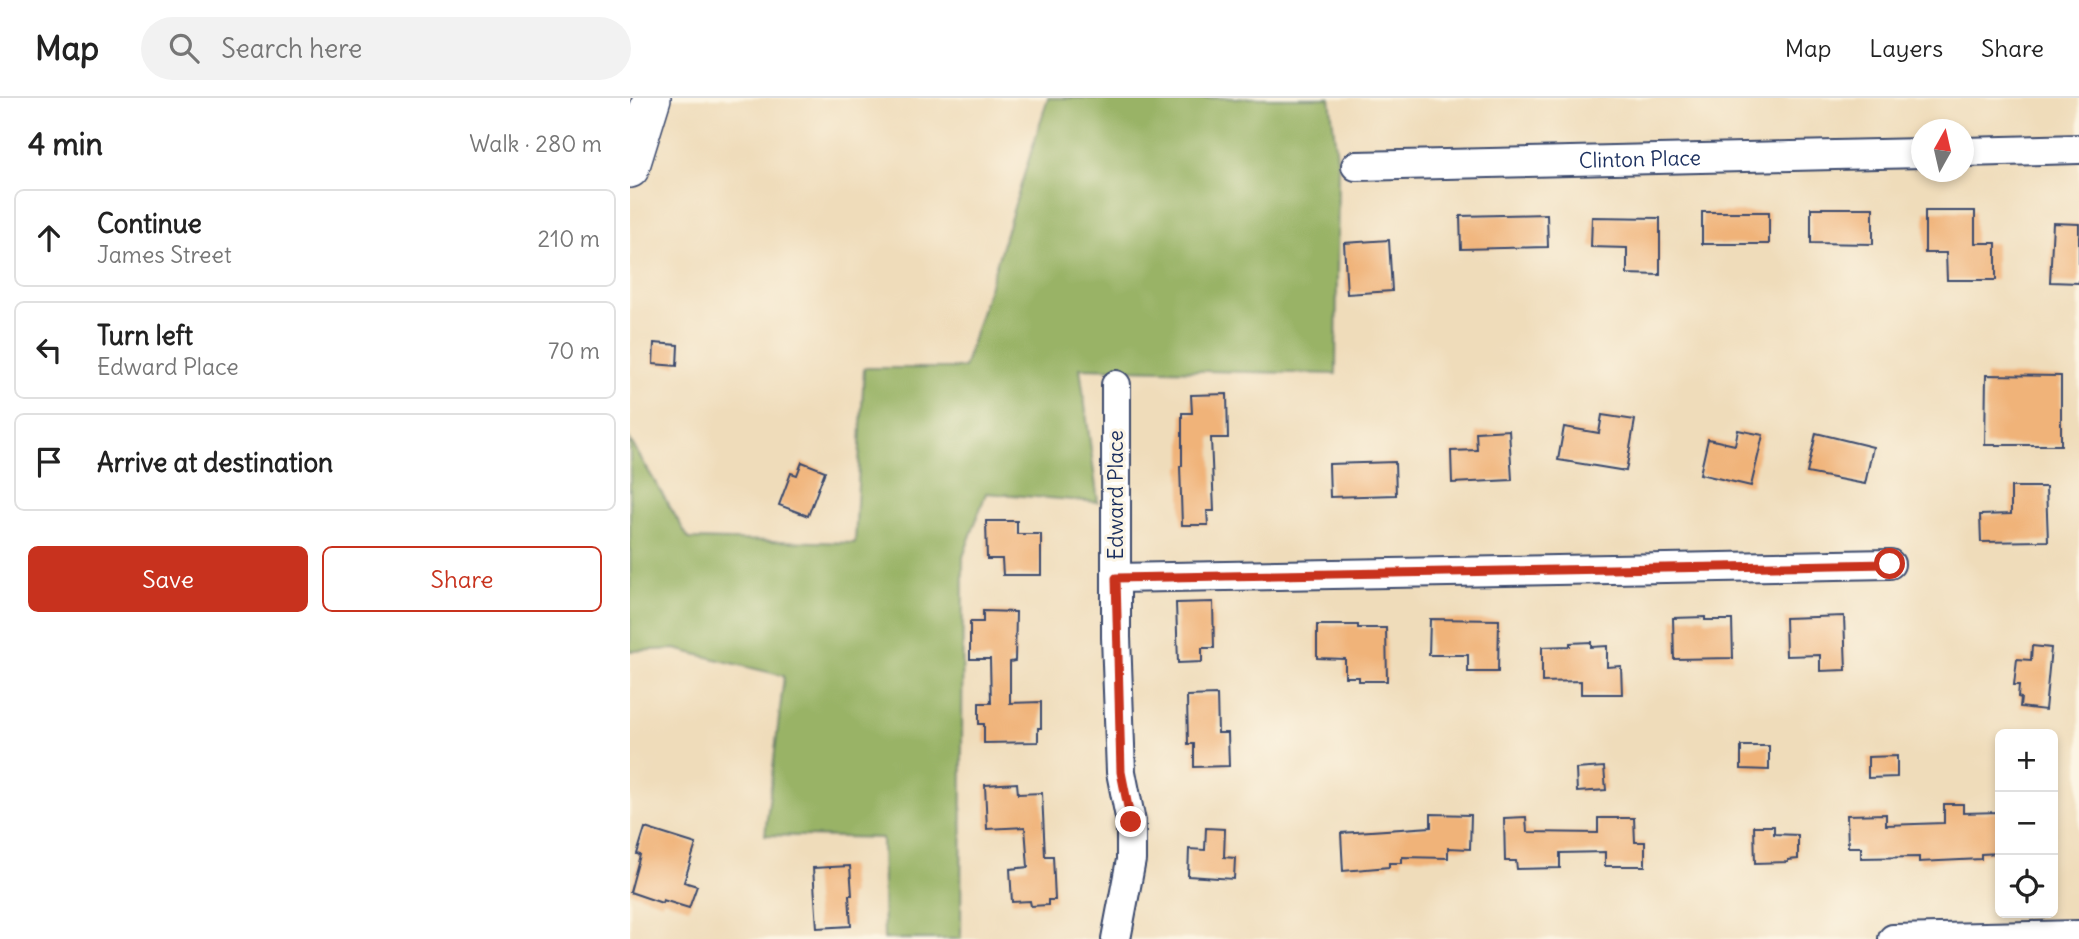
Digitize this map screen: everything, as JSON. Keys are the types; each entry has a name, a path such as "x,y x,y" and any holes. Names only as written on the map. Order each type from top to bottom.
{"street":[{"path":"630,169 652,98"},
{"path":"1974,152 2079,149"},
{"name":"Clinton Place","path":"1356,166 1911,153"},
{"name":"Edward Place","path":"1116,385 1116,578 1121,772 1131,822 1130,860 1116,939"},
{"path":"1116,578 1890,564"},
{"path":"1893,939 2079,935"}],"green space":[{"path":"1048,98 1330,98 1338,166 1336,374 1080,368 1098,502 986,493 963,557 961,939 884,939 882,838 765,835 784,676 675,649 630,651 630,440 689,539 855,543 864,368 964,368"}],"building":[{"path":"1811,208 1873,208 1873,244 1811,243"},
{"path":"1925,211 1975,211 1975,243 1996,243 1996,280 1947,280 1946,253 1925,253"},
{"path":"1702,212 1769,212 1769,244 1702,244"},
{"path":"1547,214 1548,247 1461,249 1460,216"},
{"path":"1592,217 1660,218 1660,275 1627,274 1627,248 1591,247"},
{"path":"2053,223 2079,224 2079,283 2050,282"},
{"path":"1389,240 1392,291 1347,294 1344,243"},
{"path":"654,343 678,345 677,366 653,364"},
{"path":"1986,375 2061,376 2061,445 1985,445"},
{"path":"1227,394 1228,438 1211,438 1214,511 1207,511 1208,525 1182,525 1182,413 1192,413 1191,395"},
{"path":"1602,415 1635,420 1626,471 1558,460 1564,427 1599,433"},
{"path":"1509,430 1512,480 1452,483 1451,451 1477,450 1476,432"},
{"path":"1738,430 1763,435 1751,486 1700,474 1708,439 1735,445"},
{"path":"1816,433 1873,447 1865,484 1807,473"},
{"path":"802,462 825,471 808,516 779,505 791,473 797,475"},
{"path":"1395,462 1396,495 1330,497 1329,464"},
{"path":"2011,487 2046,487 2048,541 1981,542 1980,515 2011,514"},
{"path":"986,521 1017,521 1017,534 1041,534 1041,575 1003,575 1002,559 987,559"},
{"path":"1213,602 1214,648 1202,648 1202,662 1178,663 1176,603"},
{"path":"983,611 1016,612 1015,661 1010,662 1010,703 1041,702 1038,742 984,743 984,724 979,724 979,703 991,703 990,659 970,659 970,622 983,622"},
{"path":"1844,616 1846,670 1820,671 1820,655 1786,656 1785,618"},
{"path":"1705,617 1705,620 1732,620 1733,658 1674,659 1673,618"},
{"path":"1430,619 1499,620 1498,672 1468,672 1468,655 1429,655"},
{"path":"1317,625 1386,628 1387,681 1359,681 1359,677 1345,677 1345,659 1317,658"},
{"path":"1591,642 1591,647 1607,646 1607,667 1621,666 1622,694 1581,694 1581,681 1542,682 1542,647"},
{"path":"2032,646 2051,648 2045,710 2020,707 2019,685 2014,685 2017,659 2031,660"},
{"path":"1217,695 1218,733 1228,733 1229,766 1194,767 1194,744 1188,744 1187,696"},
{"path":"1741,746 1769,746 1769,770 1741,769"},
{"path":"1897,756 1897,777 1868,778 1868,757"},
{"path":"1604,767 1606,790 1577,792 1576,769"},
{"path":"1017,783 1018,794 1042,793 1045,856 1053,856 1055,900 1048,900 1048,905 1031,906 1030,901 1012,902 1010,869 1028,867 1025,827 987,829 985,785"},
{"path":"1944,804 1963,804 1963,813 1995,812 1995,853 1981,854 1981,859 1919,862 1919,857 1861,858 1861,847 1848,847 1847,815 1886,814 1886,825 1944,823"},
{"path":"1431,814 1471,815 1470,849 1448,848 1448,858 1402,857 1402,863 1389,863 1389,867 1343,871 1341,833 1431,827"},
{"path":"1526,817 1527,832 1598,833 1598,818 1634,818 1635,842 1645,842 1645,866 1605,866 1605,852 1560,853 1560,868 1517,869 1516,861 1505,861 1504,818"},
{"path":"1754,826 1774,826 1774,834 1798,835 1798,859 1755,863"},
{"path":"645,828 696,844 684,882 697,886 689,908 663,900 662,903 630,892"},
{"path":"1206,828 1225,829 1224,857 1235,858 1234,879 1188,876 1189,849 1205,850"},
{"path":"850,866 851,926 817,928 813,868"}],"route":[{"path":"1131,822 1121,772 1116,578 1890,564"}]}
